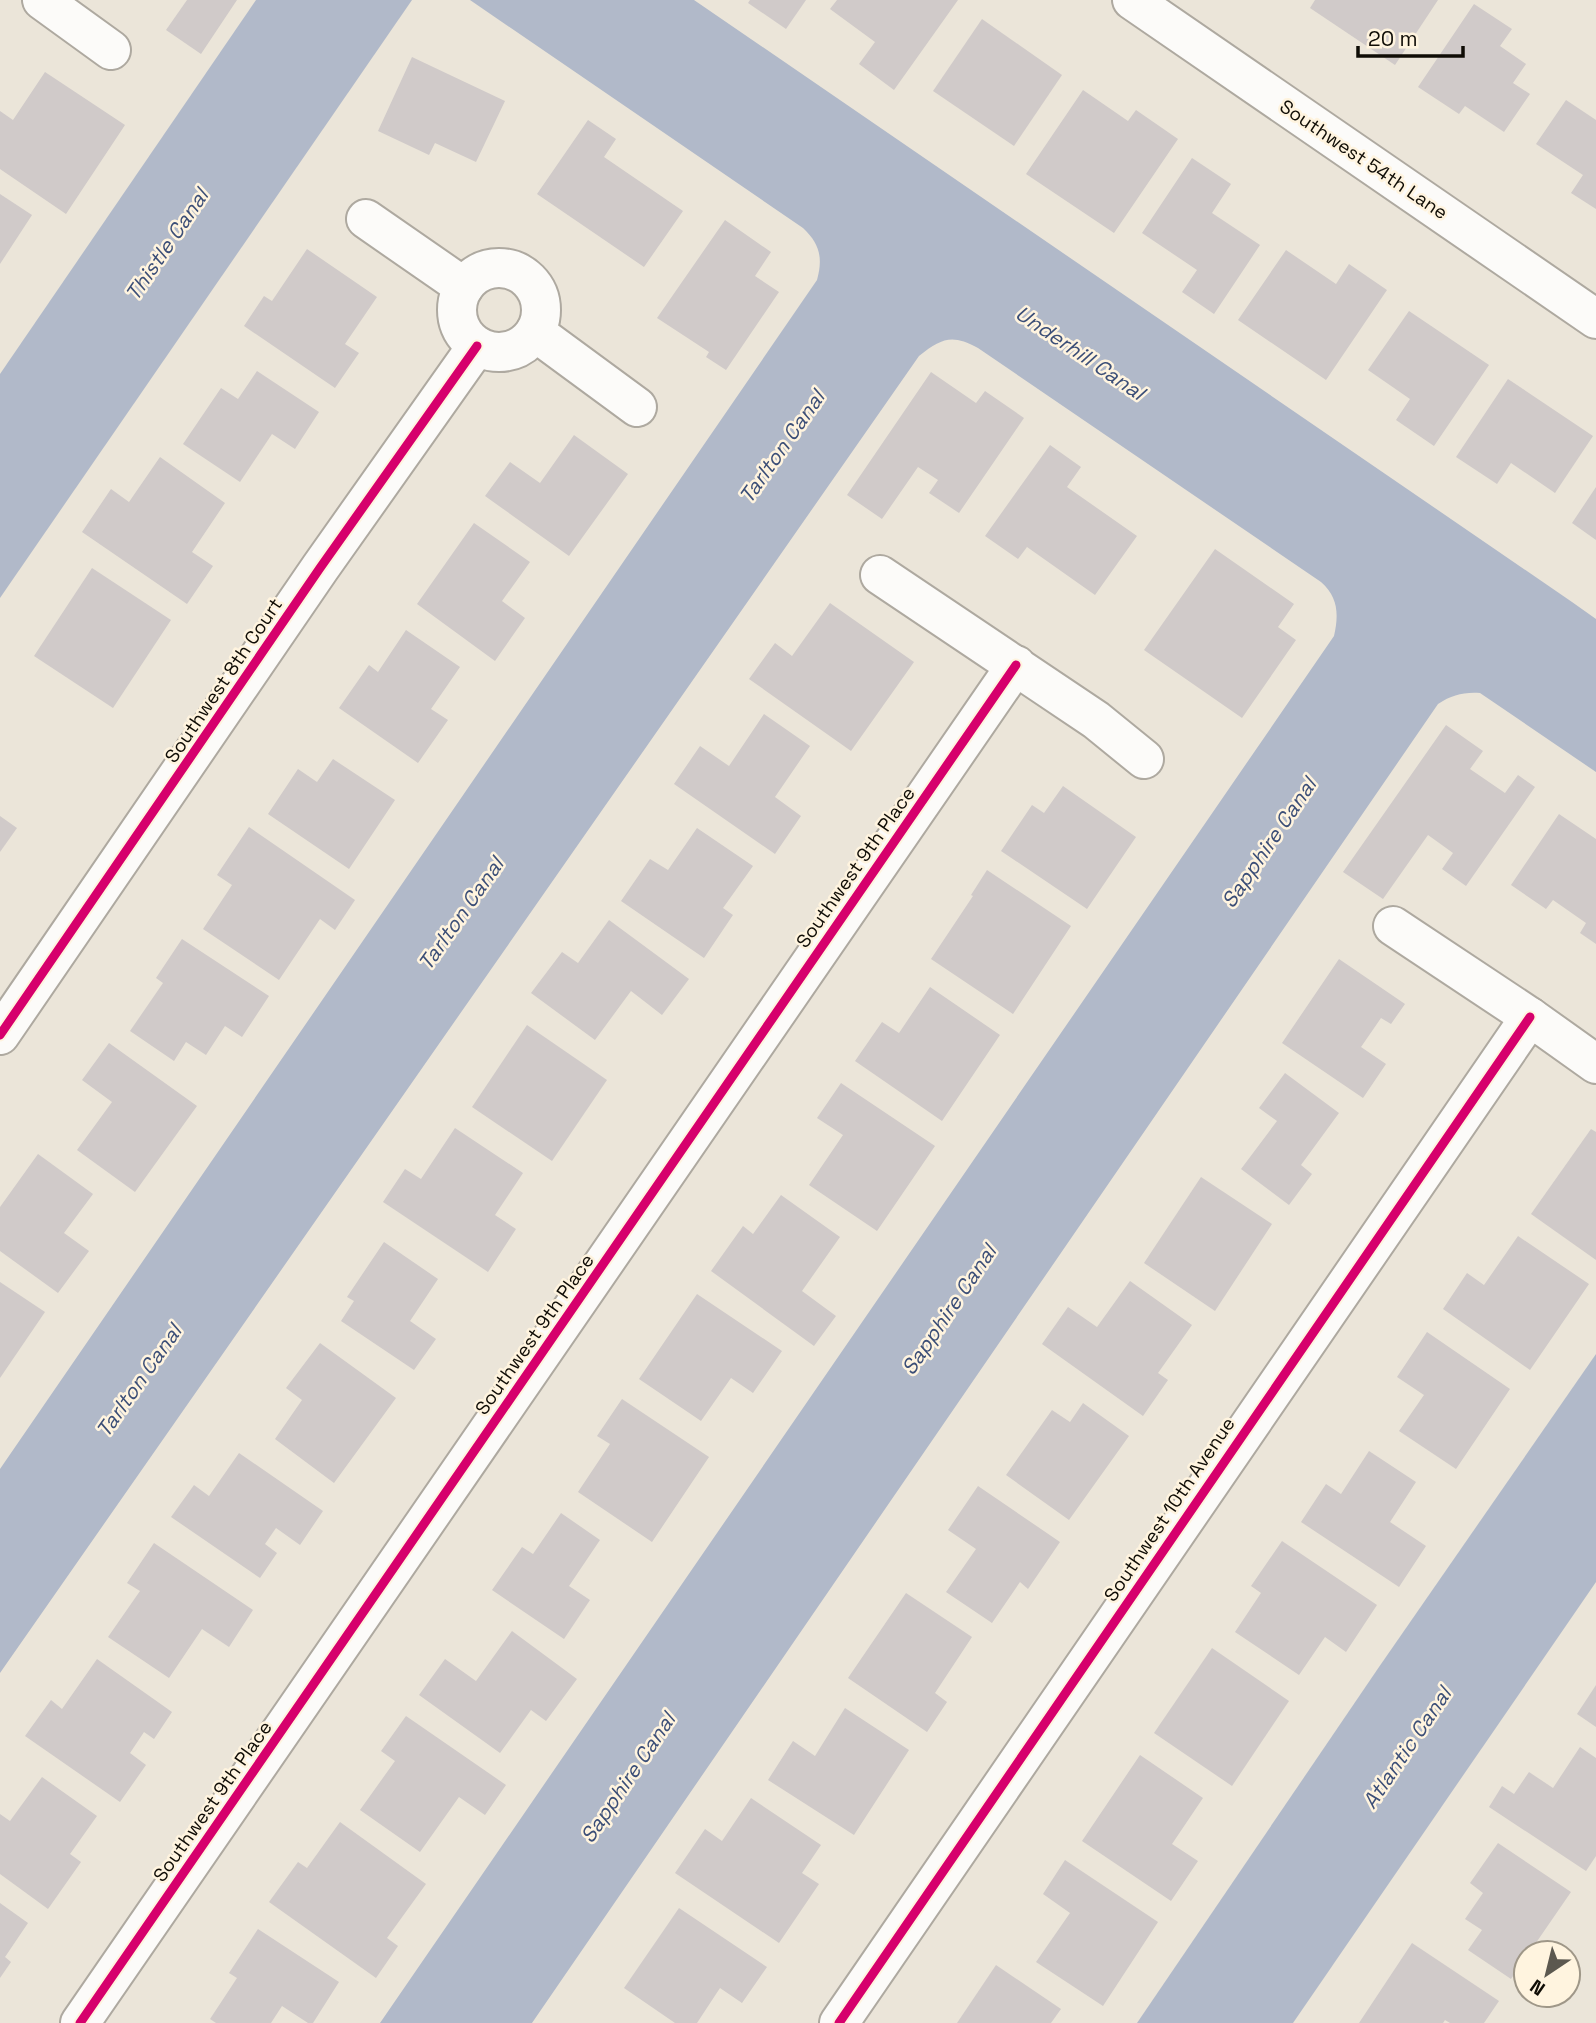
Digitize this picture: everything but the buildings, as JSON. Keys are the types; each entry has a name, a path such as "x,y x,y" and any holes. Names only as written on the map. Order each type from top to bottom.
{"street":[{"path":"42,0 111,50"},
{"name":"Southwest 54th Lane","path":"1132,0 1596,319"},
{"path":"366,219 464,287"},
{"path":"486,270 515,272 527,279 536,290 540,304 540,318 535,332 515,349 489,351 477,346 466,337 457,312 464,287 486,270"},
{"path":"535,332 637,407"},
{"name":"Southwest 8th Court","path":"0,1035 328,557 477,346"},
{"path":"880,575 1096,720 1144,759"},
{"name":"Southwest 9th Place","path":"80,2023 1016,665"},
{"path":"1393,926 1596,1064"},
{"name":"Southwest 10th Avenue","path":"839,2023 1530,1017"}],"water":[{"name":"Thistle Canal","path":"256,0 412,0 0,598 0,374"},
{"path":"470,0 694,0 1596,619 1596,772 1480,693 1458,695 1438,704 532,2023 380,2023 1334,636 1336,620 1334,600 1321,582 978,348 961,341 947,340 934,345 919,356 0,1673 0,1469 817,280 819,252 803,228"},
{"name":"Atlantic Canal","path":"1596,1354 1596,1582 1293,2023 1137,2023 1379,1667"}],"cycle path":[{"path":"0,1035 320,568 477,346"},
{"path":"80,2023 1016,665"},
{"path":"839,2023 1530,1017"}],"water label":[{"name":"Underhill Canal","path":"1080,353"},
{"name":"Tarlton Canal","path":"782,447"},
{"name":"Sapphire Canal","path":"1269,843"},
{"name":"Tarlton Canal","path":"461,914"},
{"name":"Sapphire Canal","path":"949,1310"},
{"name":"Tarlton Canal","path":"139,1381"},
{"name":"Sapphire Canal","path":"628,1778"}]}
